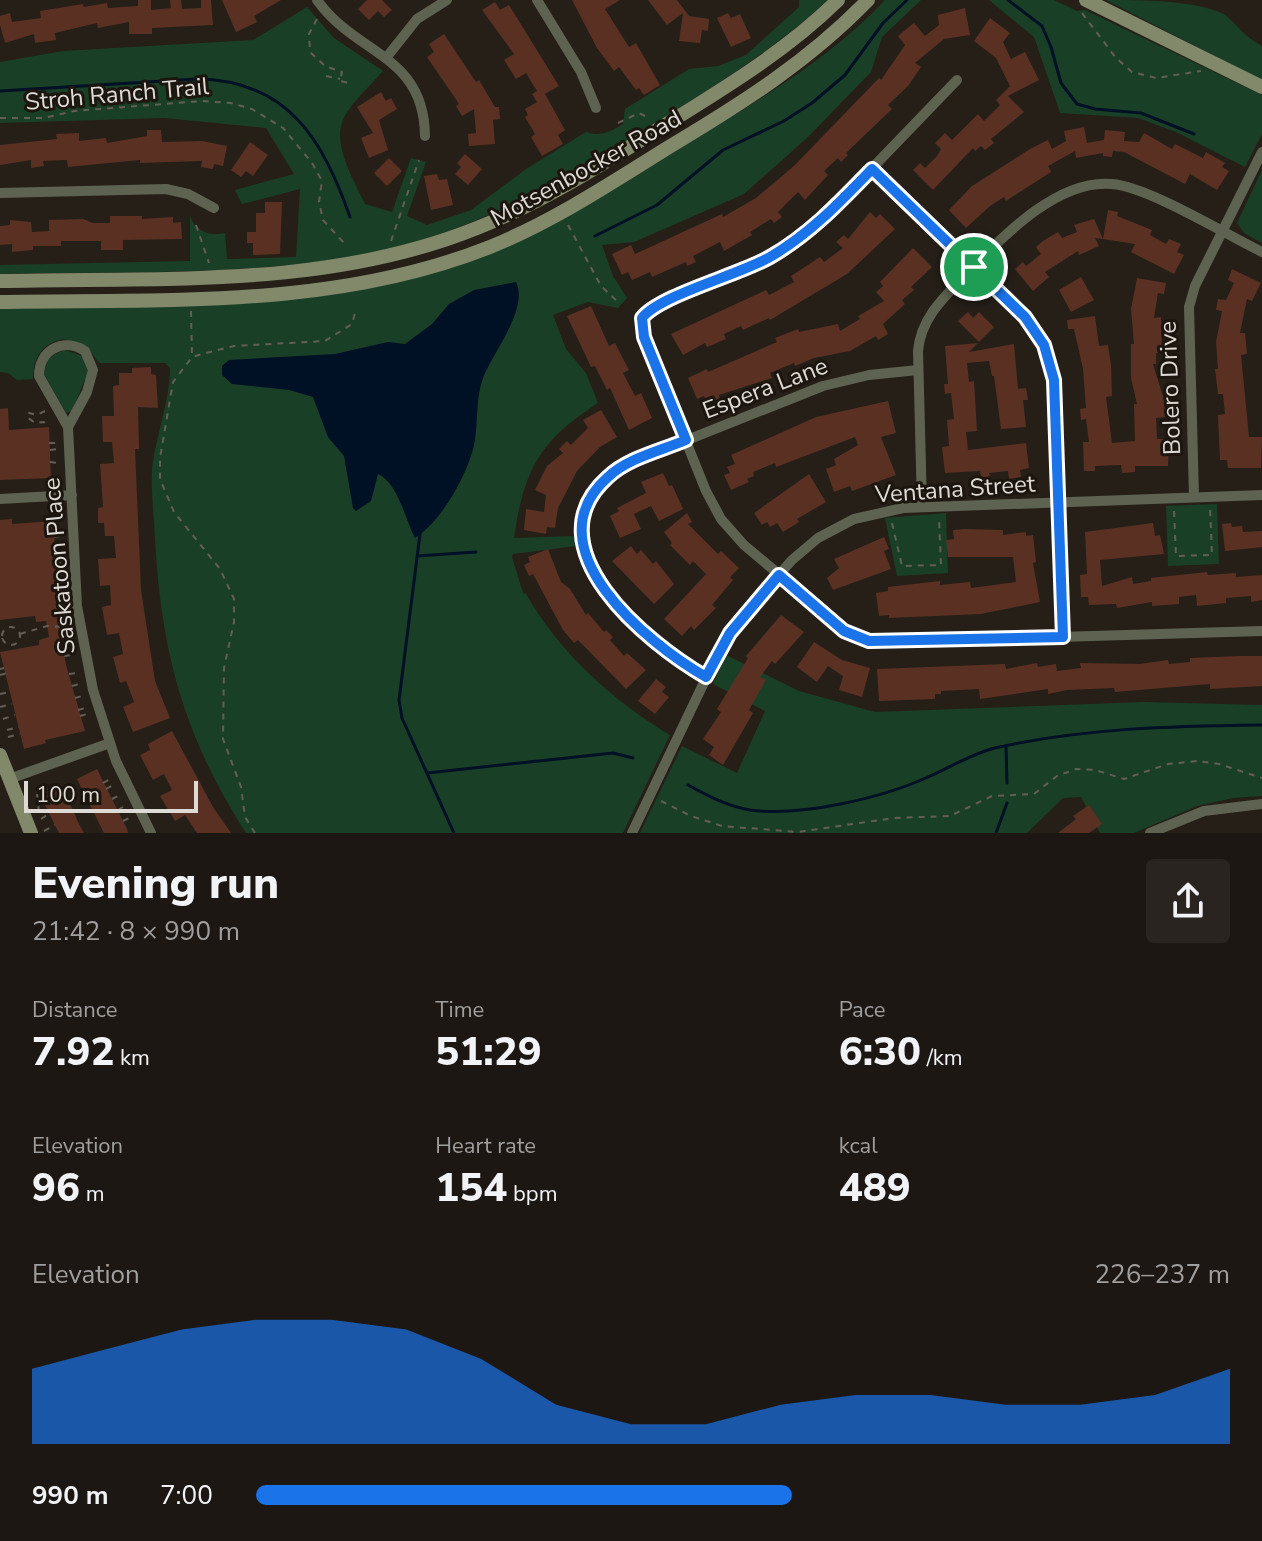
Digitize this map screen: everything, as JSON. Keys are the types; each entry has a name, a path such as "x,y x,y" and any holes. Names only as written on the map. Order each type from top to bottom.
{"main road":[{"name":"Motsenbocker Road","path":"0,281 278,274 357,263 440,242 512,214 585,175 766,62 838,0"},
{"name":"Motsenbocker Road","path":"0,302 307,293 386,279 452,261 567,210 744,101 809,56 868,0"},
{"path":"1084,6 1262,87"},
{"path":"0,755 37,832"}],"street":[{"path":"317,0 340,27 386,58 406,76 421,99 425,136"},
{"path":"386,58 419,17 447,0"},
{"path":"537,0 587,82 596,108"},
{"path":"957,80 826,216 785,248 742,272 638,316 710,499 721,519 744,545 844,631 869,641 1262,631"},
{"name":"Bolero Drive","path":"1194,497 1188,311 1193,291 1262,152"},
{"path":"872,169 1025,317 1047,350 1054,380 1063,637"},
{"path":"922,506 918,346 926,322 939,303 1016,225 1067,193 1092,185 1111,184 1130,188 1262,252"},
{"path":"0,193 166,189 188,194 214,208"},
{"name":"Saskatoon Place","path":"68,427 92,381 93,370 85,351 67,344 48,352 39,371 43,385 68,427 79,621 93,690 110,743 151,833"},
{"name":"Espera Lane","path":"706,677 665,649 606,593 591,572 583,549 586,513 604,481 627,464 823,386 856,377 918,370"},
{"path":"0,499 72,495"},
{"name":"Ventana Street","path":"632,833 730,633 805,547 841,524 883,511 922,506 1262,495"},
{"path":"9,779 110,743"},
{"path":"1150,833 1204,811 1262,804"}],"path":[{"path":"1084,6 1116,58 1132,72 1156,78 1201,71"},
{"path":"317,19 309,34 310,52 323,65 342,72 340,79"},
{"path":"326,76 350,83"},
{"name":"Stroh Ranch Trail","path":"0,118 44,118 74,111 202,101 231,103 252,109 283,128 317,170 322,184 319,200 322,216 326,225 344,243"},
{"path":"618,123 639,113 650,119"},
{"path":"390,242 419,160"},
{"path":"567,224 598,282 617,301"},
{"path":"196,225 209,263"},
{"path":"191,311 192,357"},
{"path":"255,833 245,817 241,787 223,739 223,672 234,622 234,599 208,552 178,519 160,479 159,463 173,382 192,357 234,346 325,341 352,324 355,313"},
{"path":"45,411 37,415 29,413 27,417 33,423 44,422 46,427"},
{"path":"49,443 56,443"},
{"path":"50,450 57,449"},
{"path":"50,462 57,463"},
{"path":"1174,506 1176,556 1212,555 1210,505"},
{"path":"891,517 902,566 941,565 939,513"},
{"path":"54,537 60,536"},
{"path":"53,544 61,543"},
{"path":"55,562 62,562"},
{"path":"55,575 62,574"},
{"path":"56,587 63,586"},
{"path":"57,599 64,598"},
{"path":"58,605 65,605"},
{"path":"19,634 47,626 67,627"},
{"path":"0,630 13,628 19,634"},
{"path":"5,630 2,635 5,643"},
{"path":"5,643 15,644 19,634"},
{"path":"1,647 5,643"},
{"path":"65,650 71,648"},
{"path":"64,656 72,655"},
{"path":"0,675 7,673"},
{"path":"69,674 76,673"},
{"path":"72,686 79,684"},
{"path":"0,694 10,692"},
{"path":"75,698 82,696"},
{"path":"0,707 12,704"},
{"path":"78,710 85,708"},
{"path":"80,716 87,714"},
{"path":"3,719 15,715"},
{"path":"7,730 19,727"},
{"path":"8,737 20,734"},
{"path":"661,801 691,816 722,826 798,832 894,818 945,818 988,797 1034,794 1057,776 1076,769 1095,770 1124,779 1168,764 1197,761 1262,778"},
{"path":"103,783 110,779"},
{"path":"106,789 113,785"},
{"path":"44,809 38,813 37,794 49,790"},
{"path":"112,799 118,796"},
{"path":"118,810 123,807"},
{"path":"39,820 50,813"},
{"path":"123,821 129,818"},
{"path":"37,832 55,825"}],"green space":[{"path":"799,0 828,0 764,52 650,126 552,184 449,231 375,252 282,266 0,274 0,265 190,261 190,216 204,232 225,233 227,259 296,257 300,189 242,204 235,190 294,174 266,128 164,118 0,123 0,62 63,51 253,40 307,7 334,38 383,71 350,108 340,130 346,164 365,204 392,212 411,158 426,162 407,216 427,225 471,210 526,169 586,132 601,134 618,127 623,124 625,109 689,69 718,66 746,55 799,7"},
{"path":"885,0 921,0 882,37 871,72 808,137 744,194 634,242 602,245 613,276 627,298 618,308 588,302 553,315 566,349 586,373 598,403 561,431 538,459 523,494 514,538 575,536 576,546 513,554 512,557 523,593 554,636 608,691 670,735 623,833 246,833 206,762 192,727 170,656 163,619 152,471 168,394 170,368 165,363 99,363 87,346 63,339 49,344 40,353 33,379 17,380 8,373 0,372 0,309 177,306 294,298 410,278 467,262 554,224 741,110 817,60"},
{"path":"989,0 1054,0 1077,11 1085,10 1262,95 1262,134 1245,167 1176,132 1138,118 1060,113 1034,37"},
{"path":"1106,0 1183,3 1224,14 1262,46 1262,80"},
{"path":"1262,170 1262,243 1244,233 1237,223"},
{"path":"65,350 82,356 88,372 72,411 66,413 44,374 50,358"},
{"path":"1217,504 1219,564 1168,566 1166,506"},
{"path":"946,513 948,573 897,576 885,518"},
{"path":"726,655 799,691 875,712 1144,702 1262,705 1262,796 1233,798 1197,806 1134,833 1100,833 1081,797 1063,798 1027,833 640,833 682,746 737,773 765,711 713,684"}],"water":[{"path":"516,282 518,305 483,378 475,440 467,466 445,508 415,538 396,493 378,474 371,501 356,511 353,508 344,456 328,437 313,397 289,390 232,384 222,375 222,366 229,360 335,354 388,342 405,344 432,324 449,304 474,290"}],"building":[{"path":"138,0 151,0 151,10 171,8 170,0 181,0 182,9 201,8 201,0 211,0 213,25 152,28 152,34 129,34 129,22 98,28 97,23 55,33 56,40 35,43 34,34 5,43 0,25 0,16 10,13 12,22 41,18 40,11 83,4 84,7 107,3 108,8 138,6"},
{"path":"222,0 281,0 254,16 257,22 236,32"},
{"path":"367,0 382,0 392,10 384,17 378,11 369,20 358,9"},
{"path":"572,0 620,0 605,9 629,47 636,43 660,85 644,95 639,88 636,90 619,67 614,71 597,48"},
{"path":"648,0 677,0 689,16 709,19 708,31 702,30 700,43 679,41 683,13 667,25"},
{"path":"495,2 500,10 509,5 559,86 545,94 565,130 558,135 563,144 542,156 531,137 535,134 525,117 528,115 525,109 537,102 532,94 537,91 526,73 516,79 504,60 514,54 482,10"},
{"path":"965,8 970,35 944,39 915,63 921,67 908,86 888,105 892,109 846,153 848,155 841,162 838,158 824,171 828,175 805,200 798,192 778,212 782,217 774,223 771,219 750,232 752,235 724,251 720,242 693,256 696,262 687,266 686,262 652,277 650,272 632,280 628,272 622,275 612,254 631,245 635,254 722,214 723,217 756,198 795,165 879,78 881,80 905,45 898,36 914,23 925,36 939,25 938,15"},
{"path":"728,13 731,18 740,14 751,38 731,47 717,18"},
{"path":"990,18 1010,33 1003,42 1011,59 1025,52 1039,80 1008,96 1024,112 991,139 994,143 985,150 981,146 975,151 973,148 933,190 913,170 920,163 925,168 937,156 941,149 935,143 945,133 952,140 978,114 984,121 1000,105 996,100 1010,86 996,58 974,41"},
{"path":"444,34 476,82 479,80 495,107 499,107 500,119 493,120 495,144 469,146 468,134 476,133 474,109 462,116 456,106 459,104 427,57 434,52 429,44"},
{"path":"381,92 386,101 391,98 397,109 379,120 388,150 369,158 361,138 373,133 357,107"},
{"path":"1084,127 1087,143 1104,140 1105,130 1125,132 1124,141 1139,142 1144,133 1172,149 1175,144 1203,158 1206,152 1225,163 1222,167 1229,171 1217,190 1190,174 1185,184 1124,152 1113,151 1112,157 1103,156 1103,153 1076,158 1075,151 1048,166 1051,172 1006,201 1004,197 990,206 966,228 949,210 972,186 1030,149 1048,140 1052,149 1066,141 1064,131"},
{"path":"147,130 161,130 162,142 202,141 227,146 223,166 214,164 213,169 201,167 202,161 140,163 140,160 68,167 67,160 43,161 44,166 31,168 31,160 0,165 0,145 57,139 56,134 79,133 79,141 106,138 107,143 147,136"},
{"path":"250,142 268,155 253,176 246,171 241,177 231,170"},
{"path":"465,154 482,169 468,185 455,174 461,167 457,163"},
{"path":"389,158 402,171 387,186 374,173"},
{"path":"437,174 439,180 447,179 453,205 431,210 424,176"},
{"path":"265,202 282,202 280,254 253,255 253,243 247,243 247,232 256,232 256,213 265,213"},
{"path":"1108,210 1152,230 1150,235 1166,244 1169,239 1181,244 1177,252 1184,255 1174,274 1131,252 1135,244 1103,239"},
{"path":"870,212 876,218 880,214 895,229 847,274 770,320 743,330 741,326 724,334 726,339 707,347 705,343 683,355 671,334 766,290 769,295 794,282 791,276 820,257 824,262 843,248 836,242 844,235 848,239"},
{"path":"110,216 142,216 142,219 173,217 173,223 181,222 182,239 123,240 123,250 101,250 101,241 61,241 61,246 33,246 33,250 12,252 12,244 0,245 0,226 10,225 10,220 31,222 32,232 49,231 49,220 83,219 93,223 110,223"},
{"path":"1094,219 1103,239 1095,238 1099,246 1079,255 1078,251 1045,272 1049,277 1033,291 1015,269 1023,262 1026,266 1041,254 1036,247 1043,241 1058,232 1062,238 1077,232 1074,225"},
{"path":"913,248 932,267 911,287 914,290 902,300 905,304 883,324 888,334 878,340 876,336 850,351 814,358 795,366 794,363 770,373 772,378 719,395 720,399 708,404 704,396 697,399 688,378 777,342 775,338 798,329 799,332 838,324 840,331 860,319 858,316 884,301 876,292 883,286 880,282"},
{"path":"1232,269 1261,283 1252,301 1247,299 1240,333 1245,333 1247,354 1241,355 1249,437 1262,437 1261,468 1228,468 1227,460 1220,460 1218,415 1225,414 1223,394 1218,394 1215,369 1218,369 1216,342 1222,311 1216,310 1218,299 1226,300 1234,283 1228,280"},
{"path":"1081,277 1094,300 1071,312 1059,290"},
{"path":"1137,278 1166,283 1164,294 1158,293 1154,318 1161,317 1162,353 1156,353 1156,364 1153,364 1164,400 1165,417 1156,418 1157,439 1169,439 1168,466 1135,466 1135,472 1122,473 1121,465 1095,466 1095,471 1084,471 1083,442 1089,442 1086,419 1081,420 1080,409 1086,408 1083,369 1074,329 1068,329 1067,320 1095,316 1099,346 1108,345 1111,365 1112,396 1106,397 1112,443 1135,441 1134,404 1137,404 1131,378 1131,344 1134,344 1131,309"},
{"path":"591,306 609,346 615,343 629,370 623,373 635,396 641,393 652,418 629,430 610,388 607,390 595,366 591,367 567,316"},
{"path":"968,312 973,318 979,312 994,327 979,342 958,321"},
{"path":"978,343 969,352 1014,344 1018,389 1026,388 1028,400 1023,400 1026,427 1001,429 989,361 967,363 969,382 974,381 977,431 966,432 968,450 1026,443 1029,468 1020,470 1021,477 1009,479 1008,471 989,473 990,477 981,478 980,471 945,473 942,447 949,446 947,420 954,419 951,393 945,394 944,384 948,384 945,346"},
{"path":"151,367 151,374 156,375 158,408 138,407 139,449 135,449 141,590 155,681 170,718 133,732 123,707 134,702 126,681 120,683 113,657 123,654 119,633 107,635 102,607 111,605 110,585 100,586 98,559 116,558 114,536 105,536 104,523 98,523 98,508 103,507 100,464 114,463 112,442 103,442 102,416 114,416 113,386 119,385 119,373 132,373 132,368"},
{"path":"888,401 896,433 881,437 896,475 852,491 850,486 834,492 826,469 836,465 834,459 858,445 855,437 776,467 775,463 753,472 754,476 747,479 749,482 731,490 724,475 730,473 727,467 735,464 731,455 816,417"},
{"path":"8,408 9,430 49,427 51,478 0,480 0,409"},
{"path":"601,410 617,437 600,447 577,471 558,508 555,528 547,527 546,534 524,530 526,509 544,512 546,495 535,490 547,466 563,453 559,449 567,441 571,445 588,428 583,420"},
{"path":"663,473 683,509 659,521 651,506 634,514 641,529 620,538 610,516 619,511 617,508 646,493 641,482"},
{"path":"809,474 826,502 797,519 799,522 783,532 777,523 770,527 767,522 762,525 754,513"},
{"path":"687,513 692,522 688,524 718,554 721,551 739,568 712,605 716,608 694,630 691,626 682,636 664,619 706,574 693,561 690,565 670,545 672,543 664,532"},
{"path":"12,519 12,524 53,521 60,628 66,665 85,731 45,740 46,743 24,749 0,652 39,645 39,640 49,637 46,621 36,622 35,616 0,620 0,520"},
{"path":"1153,523 1155,536 1160,535 1164,554 1100,560 1102,586 1132,577 1133,584 1151,581 1151,578 1207,572 1208,575 1236,573 1236,577 1262,575 1262,600 1251,602 1251,596 1226,598 1226,603 1197,606 1196,595 1179,597 1179,604 1152,606 1152,602 1117,608 1116,604 1089,605 1088,597 1081,597 1080,575 1087,574 1085,532"},
{"path":"1231,523 1232,527 1242,526 1243,532 1262,531 1262,547 1225,551 1222,524"},
{"path":"953,530 1003,530 1003,535 1026,532 1026,536 1033,535 1036,562 1033,563 1040,602 981,614 879,616 876,593 888,591 888,587 940,581 940,585 970,582 971,588 1016,582 1013,557 948,557 946,540 954,539"},
{"path":"884,537 889,549 884,551 891,569 833,590 827,578 839,568 834,559"},
{"path":"631,546 637,554 641,550 653,564 656,561 674,584 654,604 612,561"},
{"path":"548,549 561,582 570,589 586,615 588,613 604,632 606,630 613,637 610,640 624,656 627,653 646,670 626,689 578,640 574,643 563,630 533,574 529,576 524,565 530,562 528,557"},
{"path":"781,615 804,632 775,664 772,661 760,677 766,680 749,710 753,713 723,765 709,755 714,747 703,739 721,712 717,709 748,658 746,656"},
{"path":"814,642 842,660 870,668 862,697 839,690 843,676 828,666 817,682 797,667"},
{"path":"1262,656 1262,686 1210,689 1210,684 1115,692 1114,688 1067,690 1048,694 1048,689 980,699 979,689 941,691 941,694 935,694 935,699 879,701 877,669 1005,664 1006,669 1037,663 1038,667 1056,664 1057,671 1081,668 1080,663 1140,664 1168,660 1169,664 1190,662 1190,658"},
{"path":"656,679 666,687 662,692 669,697 655,714 638,701"},
{"path":"172,731 213,807 231,833 197,833 185,815 175,821 160,796 172,790 164,774 153,780 140,755 150,750 148,744"},
{"path":"97,769 128,833 104,833 77,779"},
{"path":"61,784 84,833 59,833 40,795"},
{"path":"1089,805 1102,824 1089,833 1058,833 1076,819 1073,816"}],"waterway":[{"path":"595,236 657,205 723,150 784,121 812,103 845,75 883,23 907,0"},
{"path":"1008,0 1042,26 1061,83 1077,104 1095,109 1141,113 1194,134"},
{"path":"0,91 197,79 229,82 256,90 298,120 314,140 328,163 350,217"},
{"path":"420,534 399,700 402,718 454,833"},
{"path":"417,556 476,552"},
{"path":"688,785 742,808 792,811 865,799 909,785 969,757 1028,741 1128,729 1262,725"},
{"path":"1006,747 1007,783"},
{"path":"427,773 613,753 633,758"},
{"path":"996,833 1007,803"}],"route":[{"path":"872,169 974,267 1030,323 1044,345 1053,373 1063,637 869,641 844,631 779,575 740,619 706,677 675,657 601,588 587,564 583,549 586,513 596,490 616,470 686,440 644,337 642,318 649,310 742,272 785,248 826,216 872,169"}]}
